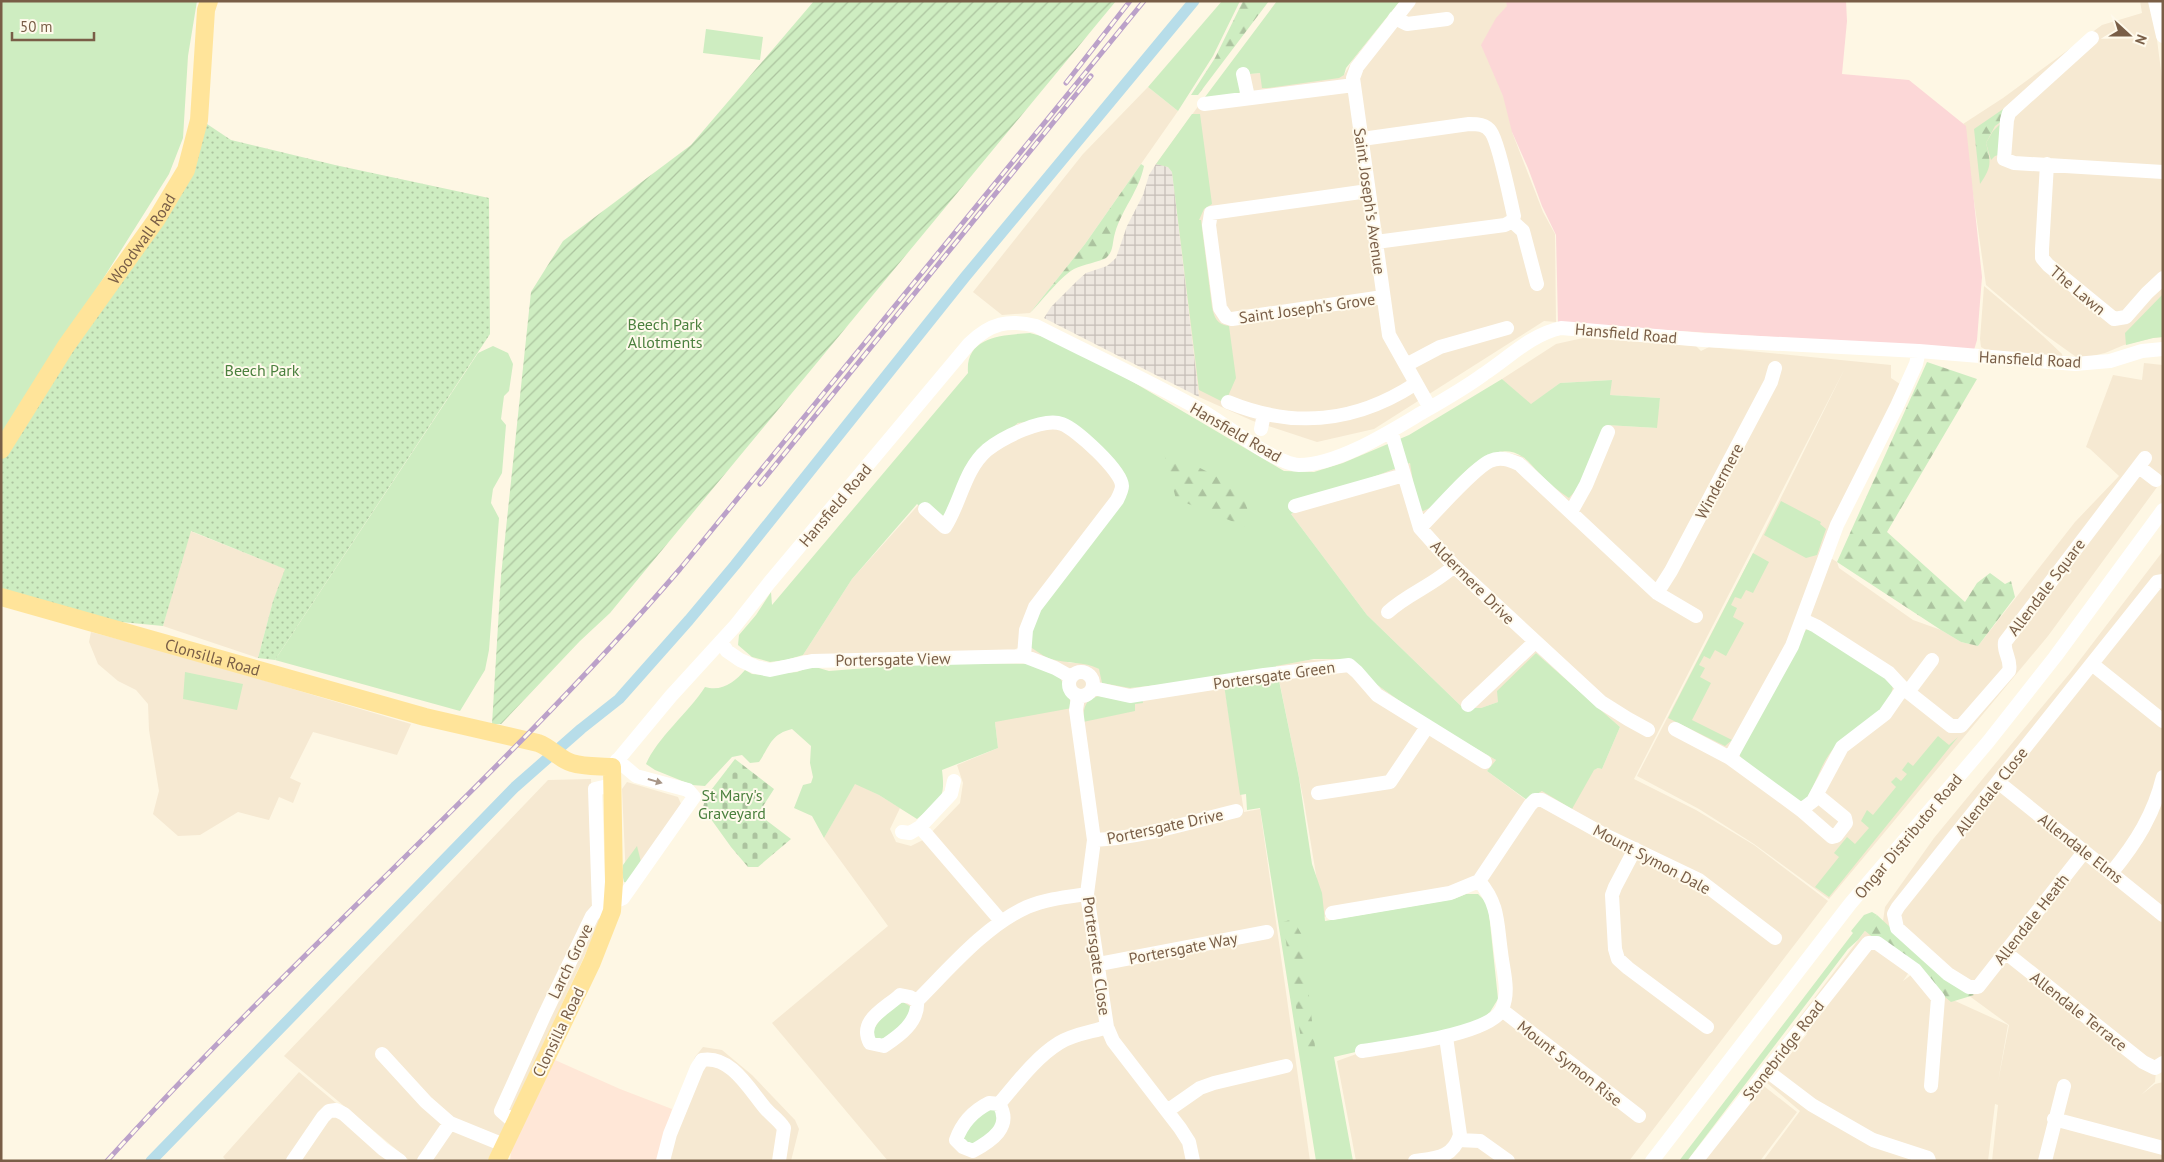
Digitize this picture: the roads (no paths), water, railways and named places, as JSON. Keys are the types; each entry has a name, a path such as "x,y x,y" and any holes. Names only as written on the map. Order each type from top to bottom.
{"main road":[{"name":"Woodwall Road","path":"1,450 66,346 156,220 186,170 199,120 206,10 209,1"},
{"name":"Clonsilla Road","path":"1,597 425,717 548,747 563,760 573,764 614,764 605,837 608,907 604,937 500,1153"}],"street":[{"name":"Saint Joseph's Avenue","path":"1409,1 1357,67 1353,78 1389,335 1430,408"},
{"path":"2155,1 2163,36"},
{"path":"1395,18 1407,24 1447,19"},
{"path":"2092,38 2009,113 2004,159 2014,163 2163,172"},
{"path":"2063,63 2072,74"},
{"path":"1243,74 1248,97"},
{"path":"1204,104 1354,85"},
{"path":"1362,139 1480,124 1490,131 1498,153 1514,216 1512,221 1505,225 1376,242"},
{"name":"The Lawn","path":"2047,164 2042,258 2048,265 2114,319 2126,317 2163,278"},
{"name":"Saint Joseph's Grove","path":"1368,191 1212,213 1209,225 1220,308 1226,317 1232,318 1383,297"},
{"path":"1512,221 1523,231 1537,284"},
{"name":"Hansfield Road","path":"614,764 721,642 969,344 981,333 996,326 1020,322 1036,326 1200,410 1275,457 1298,465 1316,463 1357,449 1392,431 1485,374 1537,336 1561,328 1703,340 1920,351 2075,364 2110,361 2142,351 2163,349"},
{"path":"1406,366 1440,347 1499,332"},
{"path":"1730,758 1792,646 1837,525 1897,406 1920,351"},
{"name":"Windermere","path":"1657,593 1671,571 1771,382 1775,368"},
{"path":"1228,402 1254,412 1293,419 1309,419 1351,414 1384,402 1415,384"},
{"path":"1261,429 1264,414"},
{"path":"925,509 945,527 968,476 986,451 1019,430 1043,424 1061,424 1096,449 1120,476 1122,486 1117,500 1035,607 1026,630 1024,656"},
{"name":"Aldermere Drive","path":"1392,431 1420,528 1454,566 1601,702 1648,730"},
{"path":"1571,512 1589,477 1608,432"},
{"path":"1420,528 1490,461 1504,458 1519,464 1657,593 1696,616"},
{"name":"Allendale Square","path":"1803,620 1816,626 1889,673 1906,690 1951,726 1961,726 2009,671 2009,662 2004,647 2005,642 2142,463 2156,480"},
{"path":"1295,506 1404,475"},
{"name":"Ongar Distributor Road","path":"1652,1161 1850,904 1988,742 2055,657 2163,510"},
{"path":"1388,612 1442,577 1454,566"},
{"name":"Allendale Close","path":"1978,987 1969,988 1948,974 1897,928 1894,914 2157,582 2163,581"},
{"name":"Portersgate View","path":"721,642 727,651 740,660 770,670 812,661 1024,656 1055,668 1071,677"},
{"path":"1468,705 1535,642"},
{"path":"1801,810 1808,806 1817,794 1842,747 1885,714 1932,660"},
{"path":"2092,664 2163,721"},
{"name":"Portersgate Green","path":"1092,688 1130,696 1349,665 1358,672 1377,695 1485,762"},
{"path":"1077,672 1086,672 1092,679 1092,688 1085,696 1078,696 1070,688 1069,682 1071,677 1077,672"},
{"name":"Portersgate Close","path":"1078,696 1076,710 1094,840 1086,894 1099,964 1107,1027 1113,1042 1167,1111 1188,1142 1193,1161"},
{"path":"1318,793 1390,782 1427,727"},
{"path":"1675,729 1730,758 1801,810 1832,837 1836,836 1846,823 1846,818 1817,794"},
{"path":"608,907 623,898 694,797 688,790 636,776 614,764"},
{"path":"2112,872 2128,853 2147,824 2157,800 2163,777"},
{"path":"902,832 910,833 920,827 951,794 954,780"},
{"name":"Allendale Elms","path":"1998,782 2163,915"},
{"name":"Mount Symon Dale","path":"1479,880 1530,805 1535,800 1542,800 1605,836 1699,880 1775,938"},
{"name":"Portersgate Drive","path":"1094,840 1136,835 1236,811"},
{"path":"920,827 1001,921"},
{"path":"1635,849 1612,895 1618,959 1707,1026"},
{"name":"Allendale Heath","path":"1978,987 2084,852"},
{"path":"1332,913 1450,893 1479,880 1494,902 1507,995 1502,1010 1495,1018 1482,1026 1446,1037 1362,1051"},
{"path":"917,1001 1001,921 1028,907 1057,898 1086,894"},
{"name":"Larch Grove","path":"515,1122 501,1111 592,916 608,907"},
{"name":"Portersgate Way","path":"1099,964 1267,932"},
{"name":"Stonebridge Road","path":"1696,1161 1868,943 1872,942 1915,970 1938,998 1931,1086"},
{"name":"Allendale Terrace","path":"2005,952 2143,1062 2159,1065"},
{"name":"Mount Symon Rise","path":"1502,1010 1639,1116"},
{"name":"Larch Grove","path":"544,1016 562,1024"},
{"path":"999,1104 1036,1062 1058,1043 1107,1027"},
{"path":"1415,1161 1444,1155 1455,1147 1460,1135 1446,1037"},
{"path":"382,1054 426,1102 450,1123 500,1153"},
{"path":"663,1161 670,1134 697,1068 702,1060 708,1059 724,1064 741,1077 766,1110 784,1128 779,1161"},
{"path":"1167,1111 1200,1088 1214,1082 1286,1066"},
{"path":"1767,1071 1812,1105 1873,1140 1928,1158 1929,1161"},
{"path":"2045,1161 2054,1119 2064,1086"},
{"path":"293,1161 323,1117 329,1111 336,1110 344,1114 383,1149 400,1161"},
{"path":"2054,1119 2163,1148"},
{"path":"424,1161 450,1123"},
{"path":"1458,1140 1480,1141 1508,1161"}],"waterway":[{"path":"151,1161 515,787 581,729 619,699 735,565 965,277 1194,1"}],"railway":[{"path":"1066,83 1130,1"},
{"path":"107,1161 249,1012 469,794 612,646 680,569 1144,1"},
{"path":"760,484 1091,76"}],"park label":[{"name":"Beech Park Allotments","path":"665,333"},
{"name":"Beech Park","path":"262,370"},
{"name":"St Mary's Graveyard","path":"732,804"}]}
